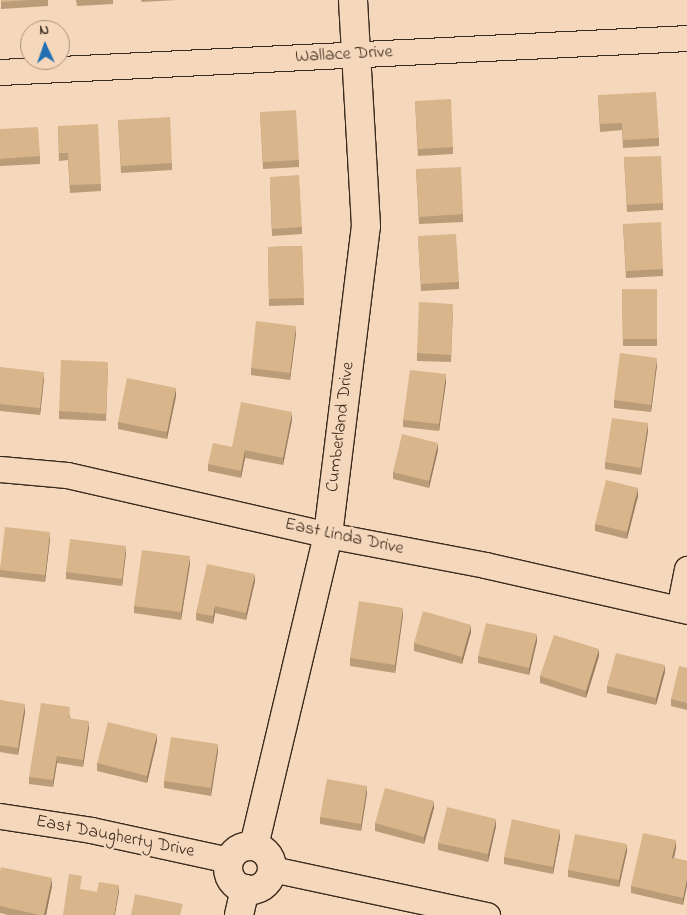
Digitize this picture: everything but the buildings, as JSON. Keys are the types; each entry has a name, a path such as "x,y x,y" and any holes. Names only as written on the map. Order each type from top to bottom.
{"street":[{"name":"Cumberland Drive","path":"254,846 328,535 366,226 353,0"},
{"name":"Wallace Drive","path":"0,72 687,38"},
{"name":"East Linda Drive","path":"0,469 67,475 328,535 485,565 683,610"},
{"path":"683,610 687,570"},
{"name":"East Daugherty Drive","path":"0,816 91,830 229,860"},
{"path":"254,846 261,848 271,857 272,869 266,885 242,902 234,884 230,880 228,873 229,860 236,850 241,847 254,846"},
{"path":"272,869 487,915"}]}
